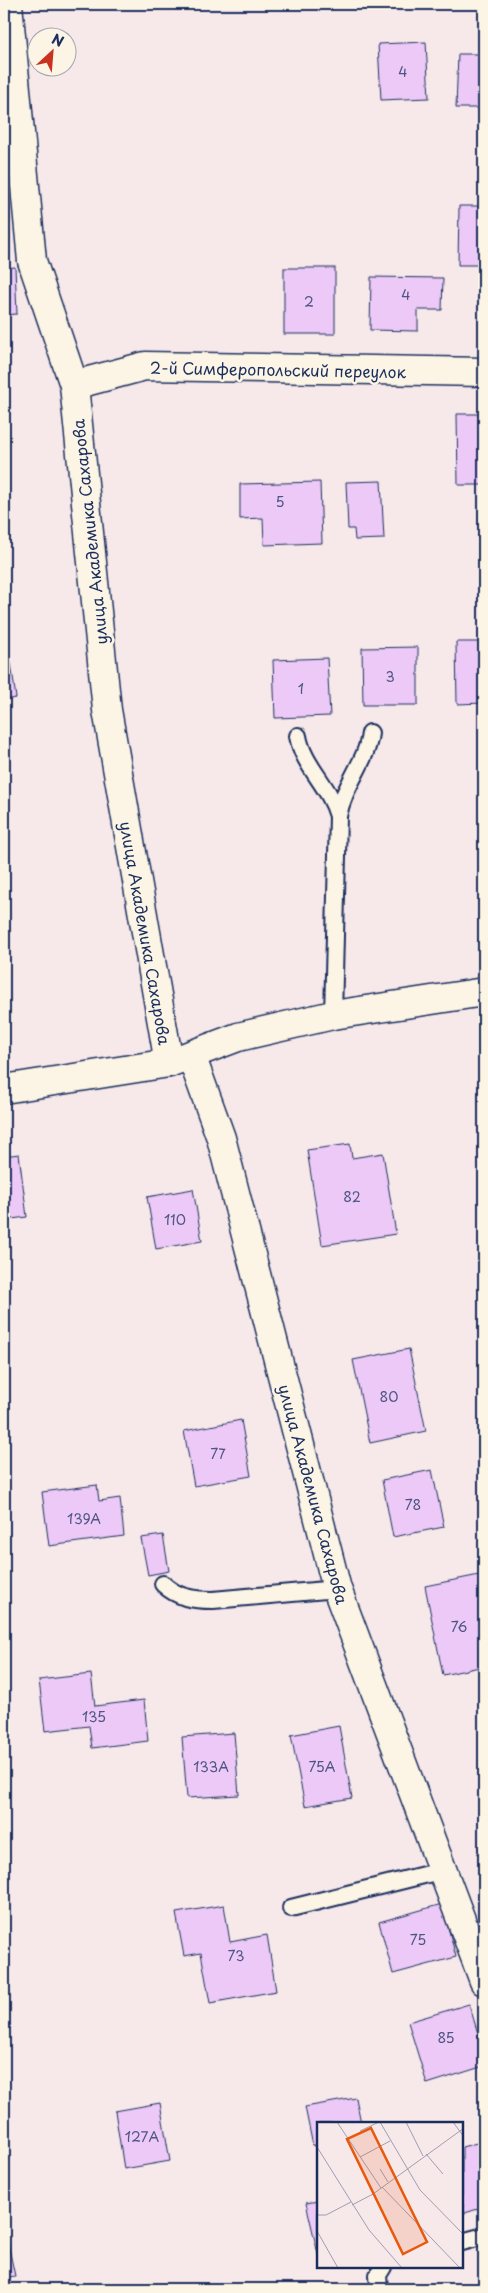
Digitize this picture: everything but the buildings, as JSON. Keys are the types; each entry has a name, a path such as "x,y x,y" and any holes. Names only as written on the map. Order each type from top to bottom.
{"street":[{"name":"улица Академика Сахарова","path":"8,4 32,261 74,385 107,710 180,1059 220,1138 337,1589 444,1870 484,1981"},
{"name":"2-й Симферопольский переулок","path":"74,385 145,366 484,372"},
{"path":"4,1090 180,1059 238,1037 333,1015 484,992"}],"lane":[{"path":"333,1015 338,816 348,783 369,745 370,733"},
{"path":"298,736 300,748 334,801 338,816"},
{"path":"163,1584 170,1591 194,1600 337,1589"},
{"path":"291,1908 444,1870"},
{"path":"463,2242 484,2236"},
{"path":"379,2289 378,2275 382,2268"}]}
